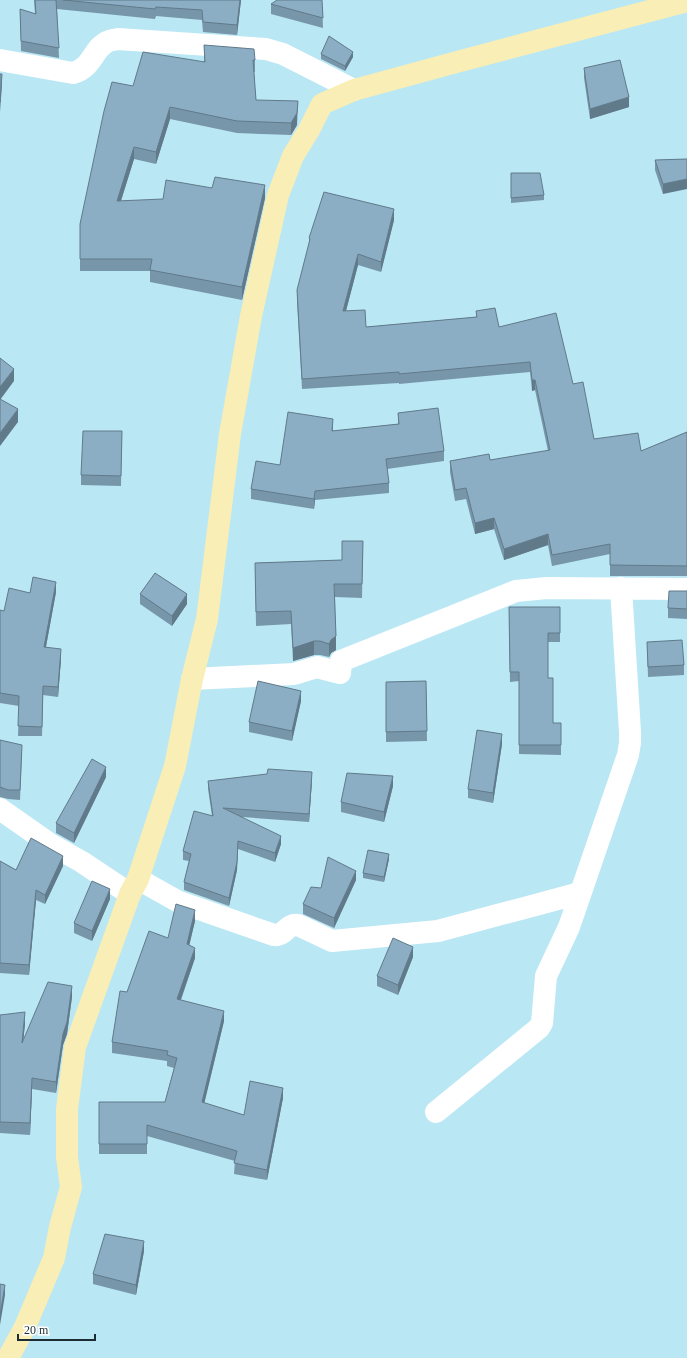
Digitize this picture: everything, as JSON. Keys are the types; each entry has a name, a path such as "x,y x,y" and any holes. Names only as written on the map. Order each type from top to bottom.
{"street":[{"path":"8,1358 26,1327 54,1258 60,1227 71,1187 67,1157 67,1109 76,1047 176,766 192,679 207,619 230,434 251,316 278,195 293,156 309,130 322,104 354,90 687,1"},
{"path":"0,60 73,73 80,71 86,66 103,44 118,39 266,49 283,54 354,90"},
{"path":"192,679 294,674 317,667 340,673 341,661 516,591 547,588 687,589"},
{"path":"436,1112 539,1028 543,1017 546,976 569,927 628,755 630,743 621,588"},
{"path":"0,809 50,844 82,862 134,886 274,935 281,934 294,924 332,941 444,930 580,893"}],"building":[{"path":"35,0 56,0 59,48 21,41 20,9 36,14"},
{"path":"63,0 240,0 237,25 203,22 202,10 156,7 155,9"},
{"path":"277,0 322,0 323,18 271,4"},
{"path":"329,36 353,52 345,66 321,54"},
{"path":"204,45 254,49 255,60 253,60 256,100 298,101 297,113 291,123 237,121 170,107 156,152 134,147 117,201 163,199 166,180 212,188 215,177 265,185 242,287 150,270 152,259 80,259 80,224 104,111 112,82 133,86 143,52 205,62"},
{"path":"620,60 629,97 590,109 584,68"},
{"path":"0,74 2,74 0,102"},
{"path":"687,159 687,179 663,184 655,160"},
{"path":"511,173 540,173 544,195 511,198"},
{"path":"324,192 394,209 381,262 358,254 343,311 365,310 366,327 477,317 476,311 495,308 499,327 556,313 573,384 583,382 594,439 638,433 641,451 687,432 687,566 610,565 610,544 552,555 548,534 504,549 494,518 475,523 466,488 455,490 450,461 489,454 490,460 550,450 535,380 532,380 530,362 399,374 399,372 302,379 297,290 309,238"},
{"path":"0,358 14,369 0,387"},
{"path":"0,399 18,409 0,433"},
{"path":"438,408 444,451 386,459 389,483 315,491 314,499 251,489 256,461 280,465 288,412 333,419 332,431 399,424 398,413"},
{"path":"83,431 122,431 121,476 81,475"},
{"path":"342,541 363,541 362,584 334,584 336,636 329,644 314,641 293,648 291,611 256,612 255,563 342,560"},
{"path":"155,573 187,594 172,616 140,594"},
{"path":"33,577 56,582 44,647 61,649 58,687 43,686 42,727 18,726 19,696 0,693 0,610 4,611 9,588 30,593"},
{"path":"669,591 687,591 687,609 668,608"},
{"path":"509,607 560,607 560,633 548,633 548,678 553,678 553,723 561,723 561,745 519,745 519,672 510,672"},
{"path":"682,640 684,665 648,667 647,642"},
{"path":"258,681 301,691 292,731 249,722"},
{"path":"426,681 427,731 386,732 386,682"},
{"path":"477,730 502,734 493,793 468,789"},
{"path":"0,740 22,745 20,790 8,790 0,787"},
{"path":"92,759 106,767 74,833 56,823"},
{"path":"268,769 312,772 309,814 223,808 281,836 275,853 238,841 237,862 229,898 184,882 191,854 183,851 194,811 213,816 208,781 267,774"},
{"path":"347,773 393,776 384,812 341,802"},
{"path":"31,838 63,856 45,895 36,890 29,965 0,963 0,861 16,870"},
{"path":"368,850 389,854 384,877 363,873"},
{"path":"328,857 356,871 334,918 303,904 311,887 321,888"},
{"path":"92,881 110,889 92,931 74,923"},
{"path":"176,904 195,910 187,944 195,948 177,999 224,1011 202,1102 244,1115 250,1081 283,1088 267,1170 234,1163 237,1151 147,1125 147,1144 99,1144 99,1102 165,1102 177,1058 167,1055 168,1051 112,1042 120,991 127,992 149,931 168,938"},
{"path":"393,938 413,947 398,985 377,976"},
{"path":"48,982 72,986 56,1082 32,1078 30,1123 0,1122 0,1015 25,1012 22,1043"},
{"path":"105,1234 144,1241 136,1285 93,1274"},
{"path":"0,1284 5,1285 0,1315"}]}
